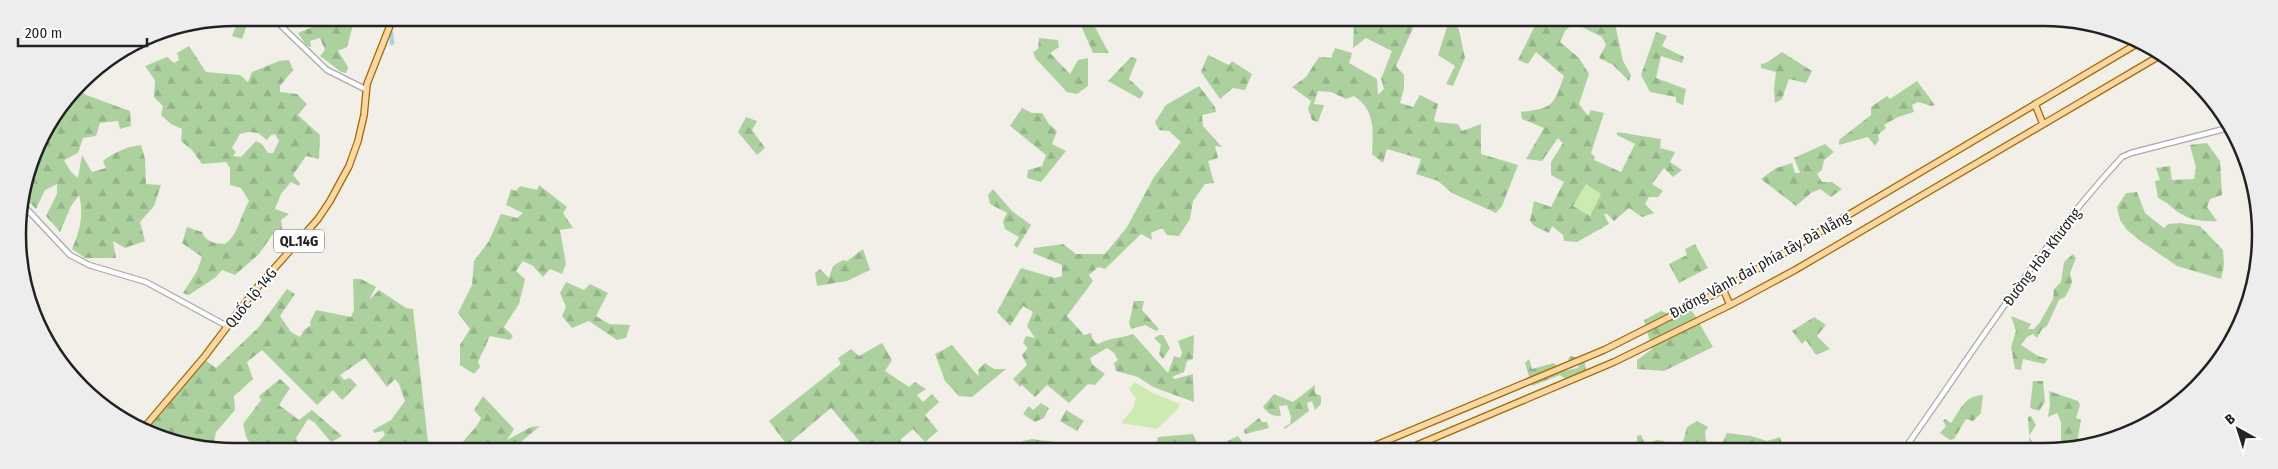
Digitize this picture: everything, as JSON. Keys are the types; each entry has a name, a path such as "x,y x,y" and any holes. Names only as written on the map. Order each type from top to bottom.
{"main road":[{"name":"Quốc lộ 14G","path":"148,424 205,356 255,290 318,219 330,201 349,166 358,141 364,115 365,89 390,26"},
{"name":"Đường Vành đai phía tây Đà Nẵng","path":"1379,443 1604,350 1723,289 2133,46"},
{"name":"Đường Vành đai phía tây Đà Nẵng","path":"1419,443 1614,362 1730,305 1795,270 2155,58"},
{"path":"2035,104 2043,124"},
{"path":"1723,289 1730,305"}],"street":[{"path":"281,26 327,70 365,89"},
{"name":"Đường Hòa Khương","path":"1909,443 2025,275 2122,157 2223,129"},
{"path":"28,210 70,255 89,266 146,282 227,326"}],"green space":[{"path":"236,26 247,26 242,39 232,36"},
{"path":"315,26 353,26 347,47 338,51 348,67 346,73 341,72 320,56 325,50 320,38 310,41 311,47 306,45 298,33"},
{"path":"1081,26 1094,26 1109,53 1093,53"},
{"path":"1354,26 1414,26 1396,66 1404,75 1404,88 1400,103 1413,107 1420,95 1438,104 1434,120 1436,122 1458,124 1462,131 1481,124 1481,154 1518,165 1502,206 1496,213 1452,193 1438,181 1416,174 1421,159 1387,149 1383,163 1372,154 1373,129 1370,115 1354,96 1346,99 1331,92 1318,91 1314,104 1324,105 1318,122 1312,120 1308,109 1311,101 1292,87 1306,77 1319,57 1331,58 1335,48 1352,53 1349,63 1377,79 1378,95 1384,89 1381,79 1392,51 1366,38 1353,48"},
{"path":"1446,26 1457,26 1465,58 1453,86 1446,84 1455,66 1438,55 1447,27"},
{"path":"1535,26 1571,26 1565,31 1560,42 1579,58 1589,74 1579,104 1588,116 1591,110 1604,113 1591,153 1595,157 1594,160 1621,172 1635,144 1617,135 1617,132 1661,139 1660,148 1675,152 1670,162 1682,170 1673,177 1664,168 1652,184 1663,191 1658,197 1649,197 1645,204 1654,213 1642,217 1629,208 1614,221 1607,214 1604,214 1609,224 1577,242 1564,241 1563,235 1552,226 1549,233 1534,226 1530,221 1534,201 1551,207 1564,182 1551,175 1551,162 1563,143 1558,138 1542,161 1526,159 1544,128 1522,119 1521,112 1540,109 1551,104 1564,76 1536,52 1528,64 1518,60","holes":["1586,184 1601,194 1590,216 1573,206"]},
{"path":"1580,26 1616,26 1623,61 1631,75 1629,81 1613,65 1599,58 1606,45 1602,37"},
{"path":"1656,32 1667,36 1662,46 1684,57 1682,63 1661,56 1656,78 1686,89 1683,105 1676,102 1676,97 1650,92 1641,75"},
{"path":"1039,38 1058,40 1059,47 1050,53 1070,74 1078,60 1088,58 1088,86 1077,94 1067,92 1036,59 1033,52 1038,49"},
{"path":"189,46 206,72 240,75 248,82 252,72 279,61 289,60 293,70 280,86 280,92 297,94 307,104 298,115 320,135 319,159 306,156 293,175 300,183 299,186 291,182 281,194 275,209 289,214 281,220 283,233 275,231 259,254 235,275 222,270 216,277 189,295 183,293 197,271 202,257 182,243 187,227 202,232 211,242 225,244 236,230 249,201 241,188 230,185 230,168 226,162 202,164 192,150 181,141 182,129 171,124 161,115 163,106 154,97 155,80 145,66 167,57 174,63 179,60 177,53","holes":["248,132 258,133 267,140 271,135 275,134 279,141 273,153 268,153 262,144 256,141 241,157 233,156 236,152 232,148 240,134"]},
{"path":"1782,52 1812,71 1806,83 1789,79 1782,99 1775,103 1776,72 1761,68 1761,64 1766,63"},
{"path":"1208,55 1229,65 1232,61 1252,74 1245,90 1233,88 1220,99 1201,72"},
{"path":"1131,57 1137,59 1129,79 1144,93 1140,99 1108,81"},
{"path":"1917,81 1935,105 1931,106 1918,102 1912,105 1914,112 1898,117 1884,125 1886,128 1878,135 1879,140 1875,146 1868,137 1839,145 1839,140 1871,115 1871,107 1887,96 1890,99"},
{"path":"1199,86 1215,107 1216,112 1202,115 1203,126 1222,147 1215,146 1218,158 1208,161 1214,183 1205,184 1193,201 1190,219 1179,236 1167,235 1162,228 1151,233 1152,240 1141,234 1105,269 1098,267 1089,275 1093,281 1067,316 1084,335 1091,333 1093,340 1098,344 1133,334 1168,373 1174,356 1180,358 1182,353 1178,341 1194,335 1193,359 1187,361 1184,372 1172,377 1175,379 1193,374 1194,402 1153,387 1138,377 1116,371 1114,363 1118,360 1114,353 1107,348 1090,358 1092,364 1105,374 1095,385 1088,384 1069,403 1047,385 1035,397 1022,385 1020,387 1013,379 1027,365 1022,355 1028,348 1023,343 1026,336 1035,338 1027,326 1033,312 1023,306 1010,326 997,312 1021,268 1055,278 1062,276 1062,265 1033,253 1034,248 1063,244 1076,254 1105,254 1127,227 1154,177 1181,142 1169,131 1159,130 1155,122 1166,105"},
{"path":"82,92 130,111 131,126 120,129 118,121 100,123 96,136 83,138 78,153 64,160 71,172 78,178 82,155 92,172 106,168 103,161 116,153 141,145 145,159 146,184 161,185 154,206 140,222 145,241 125,248 113,241 116,258 85,258 72,249 80,222 79,195 71,206 60,232 46,216 57,194 57,184 45,190 36,209 29,201 33,181 42,155 61,119"},
{"path":"1022,108 1032,113 1042,113 1049,124 1057,131 1052,144 1066,151 1041,182 1027,178 1028,170 1042,166 1046,155 1010,126"},
{"path":"746,117 757,121 752,130 765,148 757,155 738,132"},
{"path":"2207,143 2220,161 2222,195 2210,199 2207,207 2217,221 2197,220 2178,212 2158,198 2155,181 2160,180 2156,168 2170,166 2172,180 2194,179 2196,168 2190,145"},
{"path":"1825,144 1834,152 1824,160 1822,170 1817,174 1822,182 1832,182 1842,189 1831,197 1820,189 1811,193 1796,206 1761,179 1776,168 1792,163 1795,173 1800,173 1794,158"},
{"path":"1586,184 1602,194 1590,216 1573,206"},
{"path":"539,185 567,207 563,213 573,228 560,230 566,264 562,274 550,269 543,277 533,266 523,261 516,271 525,279 519,304 504,327 513,336 510,340 490,336 478,362 480,367 474,374 460,365 460,345 470,329 458,313 472,285 474,261 489,241 501,214 517,218 523,213 506,205 511,189 516,191 520,186 537,190"},
{"path":"993,189 1012,211 1031,225 1017,248 1014,245 1019,237 1005,229 1003,221 1007,213 990,204 988,195"},
{"path":"2137,192 2145,213 2164,228 2168,224 2180,223 2200,226 2223,250 2224,265 2221,279 2177,266 2127,230 2120,220 2117,207 2126,193"},
{"path":"1695,244 1708,268 1679,283 1669,264 1687,255 1685,249"},
{"path":"863,249 870,270 847,281 817,286 815,273 820,269 829,278 833,266 843,260 847,261"},
{"path":"2073,254 2076,258 2070,273 2072,281 2065,297 2059,300 2047,326 2042,329 2037,338 2033,334 2027,337 2021,345 2038,356 2048,359 2044,364 2023,359 2021,370 2015,369 2011,347 2016,331 2011,316 2031,324 2028,329 2034,329 2053,299 2054,289 2061,282 2064,262"},
{"path":"353,279 361,279 376,287 369,300 379,290 406,308 413,309 428,443 376,443 385,435 383,431 374,433 373,430 391,420 405,401 399,384 395,379 387,387 365,358 340,375 344,380 350,378 357,385 342,400 333,390 317,405 262,350 247,362 253,379 234,396 235,410 216,432 214,442 181,436 151,425 205,360 216,368 259,327 287,289 295,294 280,316 291,332 300,337 304,330 311,325 310,322 316,310 351,317 354,310"},
{"path":"566,282 584,290 590,284 608,293 596,316 609,324 630,325 626,338 617,340 589,321 572,328 562,316 566,307 560,293"},
{"path":"1134,301 1144,301 1142,310 1159,329 1156,331 1145,325 1131,329 1129,323"},
{"path":"1679,306 1691,309 1713,347 1664,371 1637,369 1637,360 1652,349 1644,320 1661,311 1667,313"},
{"path":"1814,317 1826,325 1817,336 1830,349 1816,355 1806,340 1802,344 1792,331"},
{"path":"1163,335 1170,348 1163,359 1159,354 1161,345 1154,338"},
{"path":"882,343 892,360 885,371 909,387 915,382 926,389 917,395 923,402 932,394 939,402 925,415 938,431 925,442 913,429 900,440 903,443 861,443 831,408 789,443 786,443 769,421 841,364 838,358 851,349 859,356"},
{"path":"952,345 979,377 978,370 985,363 994,369 1006,369 972,397 959,396 945,381 935,354"},
{"path":"1570,356 1584,359 1587,375 1571,383 1560,375 1532,386 1525,363 1529,359 1532,369 1554,363 1562,371 1578,368 1579,364 1568,360"},
{"path":"280,379 290,388 279,405 299,420 312,410 342,436 331,442 314,422 308,419 296,438 298,443 250,443 243,424 261,400 259,396"},
{"path":"2033,381 2043,381 2045,402 2039,411 2030,408"},
{"path":"1134,382 1153,393 1180,404 1178,409 1157,429 1121,423 1132,410 1136,399 1129,389"},
{"path":"1315,385 1315,393 1321,396 1321,404 1315,410 1312,401 1307,403 1309,411 1285,429 1284,427 1290,424 1291,417 1287,405 1279,406 1281,416 1270,414 1263,407 1274,394 1293,402"},
{"path":"2049,391 2078,401 2080,405 2076,418 2081,420 2078,440 2061,442 2061,422 2057,413 2048,417"},
{"path":"1983,395 1981,413 1973,421 1966,419 1954,439 1950,440 1940,433 1946,426 1943,421 1945,419 1951,423 1967,401"},
{"path":"483,396 514,429 507,440 531,427 540,426 519,443 462,443 481,418 474,410"},
{"path":"1041,403 1049,408 1044,418 1035,422 1023,414 1029,406 1033,410"},
{"path":"1066,410 1084,421 1077,431 1060,421"},
{"path":"2031,416 2036,425 2029,436 2028,417"},
{"path":"1259,418 1262,422 1267,422 1269,428 1245,434 1244,430"},
{"path":"1697,421 1708,427 1705,432 1706,441 1709,443 1683,443 1687,427"},
{"path":"1727,433 1751,436 1767,441 1780,437 1782,443 1722,443"},
{"path":"1193,434 1197,443 1157,443 1158,437"},
{"path":"1641,435 1645,443 1637,443 1637,436"},
{"path":"1238,436 1243,443 1224,443"},
{"path":"1032,439 1056,443 1021,443"},
{"path":"1657,440 1664,441 1665,443 1648,443"}],"waterway":[{"path":"391,33 392,43"}]}
